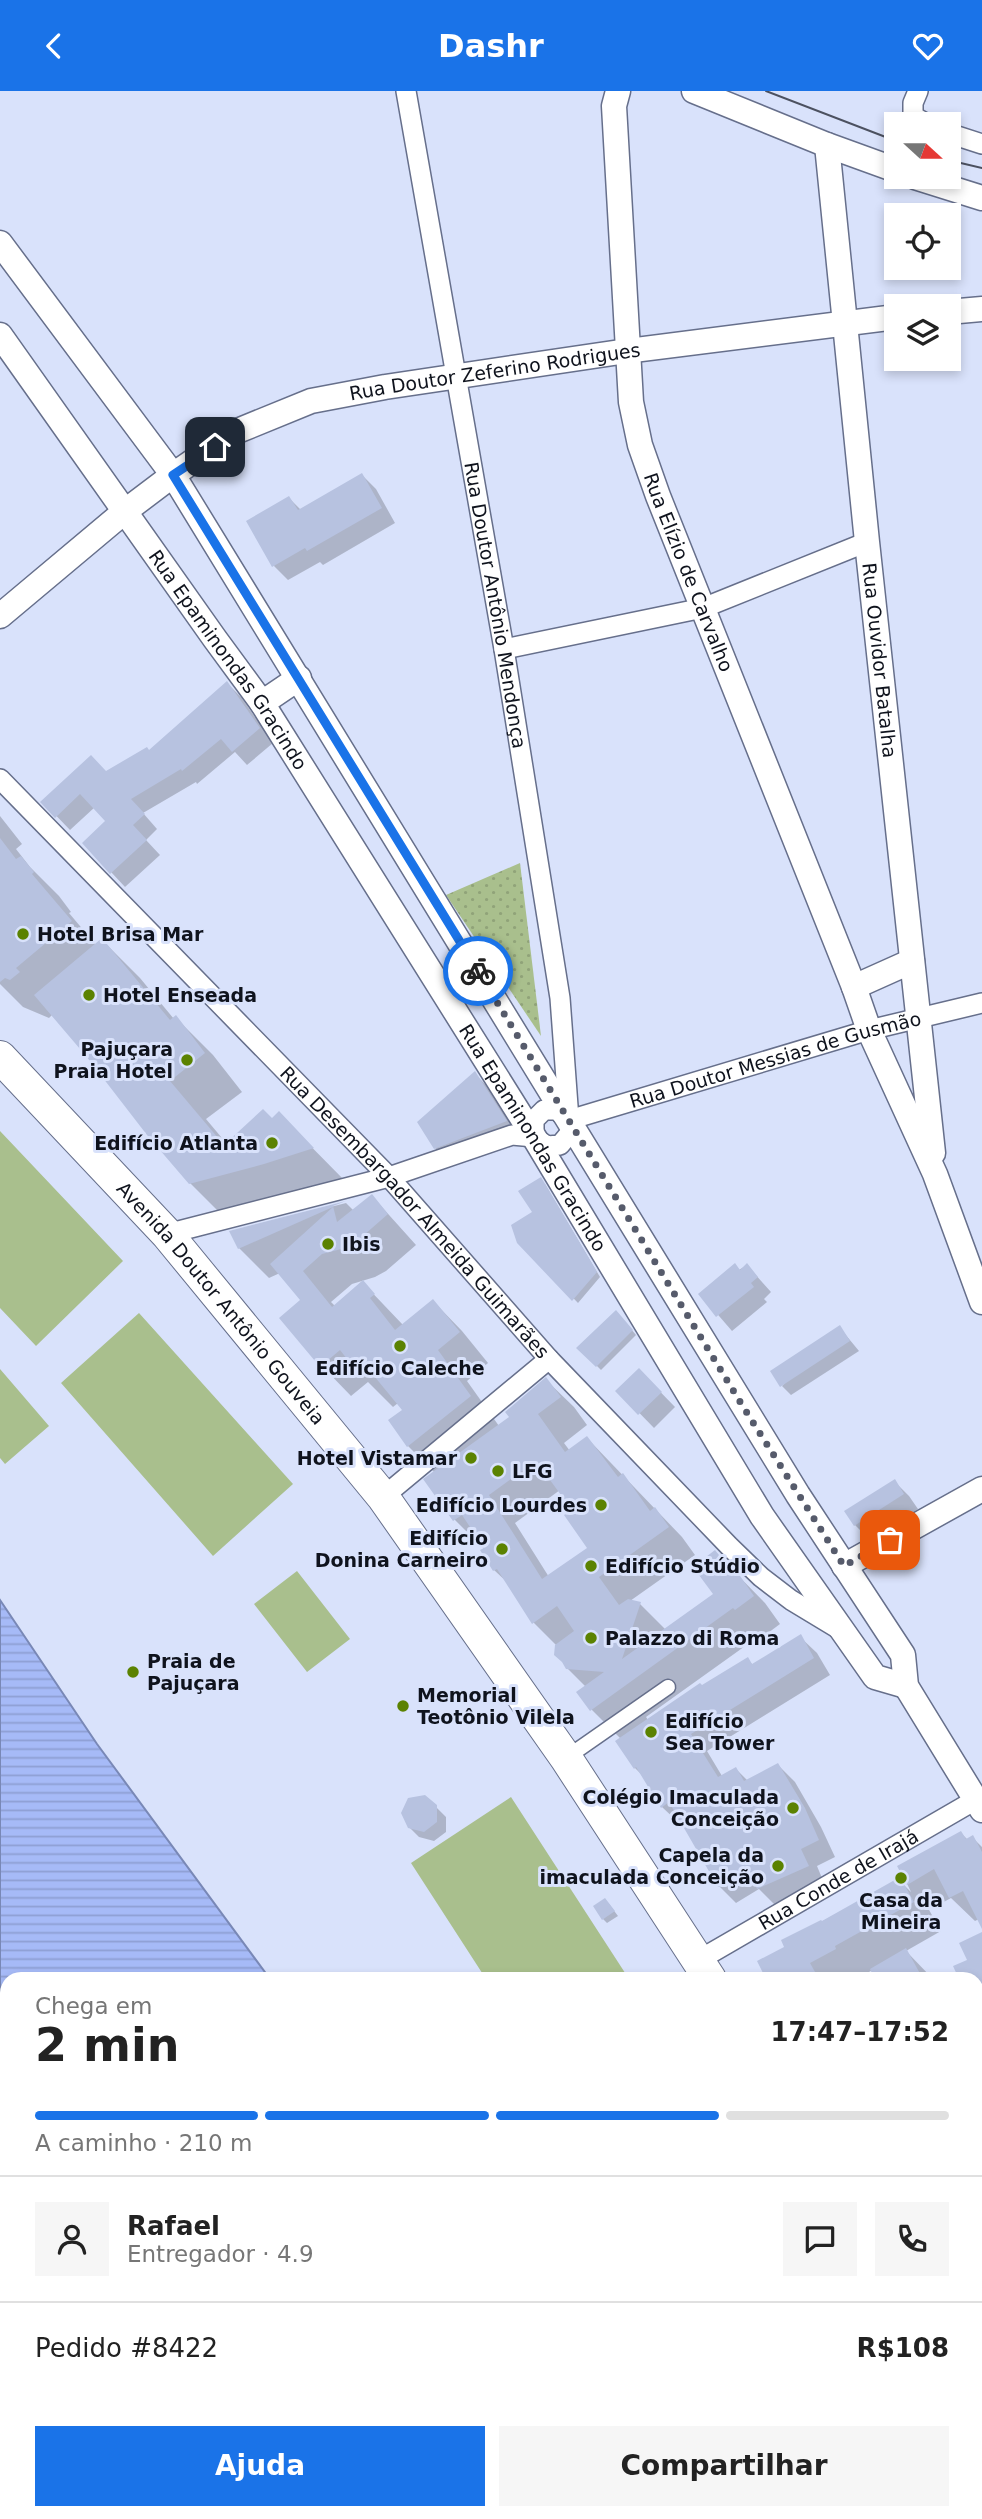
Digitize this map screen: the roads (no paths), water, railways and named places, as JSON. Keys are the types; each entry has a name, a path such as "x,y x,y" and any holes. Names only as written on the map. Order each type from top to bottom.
{"main road":[{"name":"Avenida Doutor Antônio Gouveia","path":"0,1057 167,1234 383,1497 566,1758 705,1970"}],"street":[{"name":"Rua Doutor Antônio Mendonça","path":"406,91 504,649 560,998 569,1120"},
{"name":"Rua Elízio de Carvalho","path":"618,91 614,106 627,351 631,402 640,445 869,1030 935,1174"},
{"path":"694,91 884,166"},
{"path":"913,112 918,91"},
{"path":"961,137 982,144"},
{"name":"Rua Ouvidor Batalha","path":"827,145 935,1174"},
{"path":"953,189 982,198"},
{"name":"Rua Epaminondas Gracindo","path":"0,243 173,475 790,1483 903,1655 906,1686 979,1804"},
{"path":"961,311 982,309"},
{"name":"Rua Doutor Zeferino Rodrigues","path":"0,616 124,512 173,475 236,432 311,401 627,351 884,318"},
{"name":"Rua Epaminondas Gracindo","path":"0,335 262,703 534,1137 762,1516 875,1677 906,1686"},
{"path":"504,649 703,608 867,542"},
{"path":"262,703 299,678"},
{"name":"Rua Desembargador Almeida Guimarães","path":"0,779 389,1177 549,1359 628,1444 761,1577 791,1600 843,1632"},
{"path":"854,986 912,961"},
{"name":"Rua Doutor Messias de Gusmão","path":"569,1120 869,1030 982,1003"},
{"path":"167,1234 389,1177 512,1135 534,1137 547,1146 560,1145 570,1133 569,1120 557,1110 544,1110 534,1120 534,1137"},
{"path":"935,1174 982,1302"},
{"path":"383,1497 549,1359"},
{"path":"844,1566 982,1489"},
{"path":"566,1758 668,1687"},
{"name":"Rua Conde de Irajá","path":"705,1970 979,1804"}],"water":[{"path":"0,1600 97,1744 265,1972 0,1972"}],"tram line":[{"path":"766,91 884,136"},
{"path":"961,163 982,168"}],"place":[{"name":"Hotel Brisa Mar","path":"23,934"},
{"name":"Hotel Enseada","path":"89,995"},
{"name":"Pajuçara Praia Hotel","path":"187,1060"},
{"name":"Edifício Atlanta","path":"272,1143"},
{"name":"Ibis","path":"328,1244"},
{"name":"Edifício Caleche","path":"400,1346"},
{"name":"Hotel Vistamar","path":"471,1458"},
{"name":"LFG","path":"498,1471"},
{"name":"Edifício Lourdes","path":"601,1505"},
{"name":"Edifício Donina Carneiro","path":"502,1549"},
{"name":"Edifício Stúdio","path":"591,1566"},
{"name":"Palazzo di Roma","path":"591,1638"},
{"name":"Praia de Pajuçara","path":"133,1672"},
{"name":"Memorial Teotônio Vilela","path":"403,1706"},
{"name":"Edifício Sea Tower","path":"651,1732"},
{"name":"Colégio Imaculada Conceição","path":"793,1808"},
{"name":"Capela da imaculada Conceição","path":"778,1866"},
{"name":"Casa da Mineira","path":"901,1878"}]}
